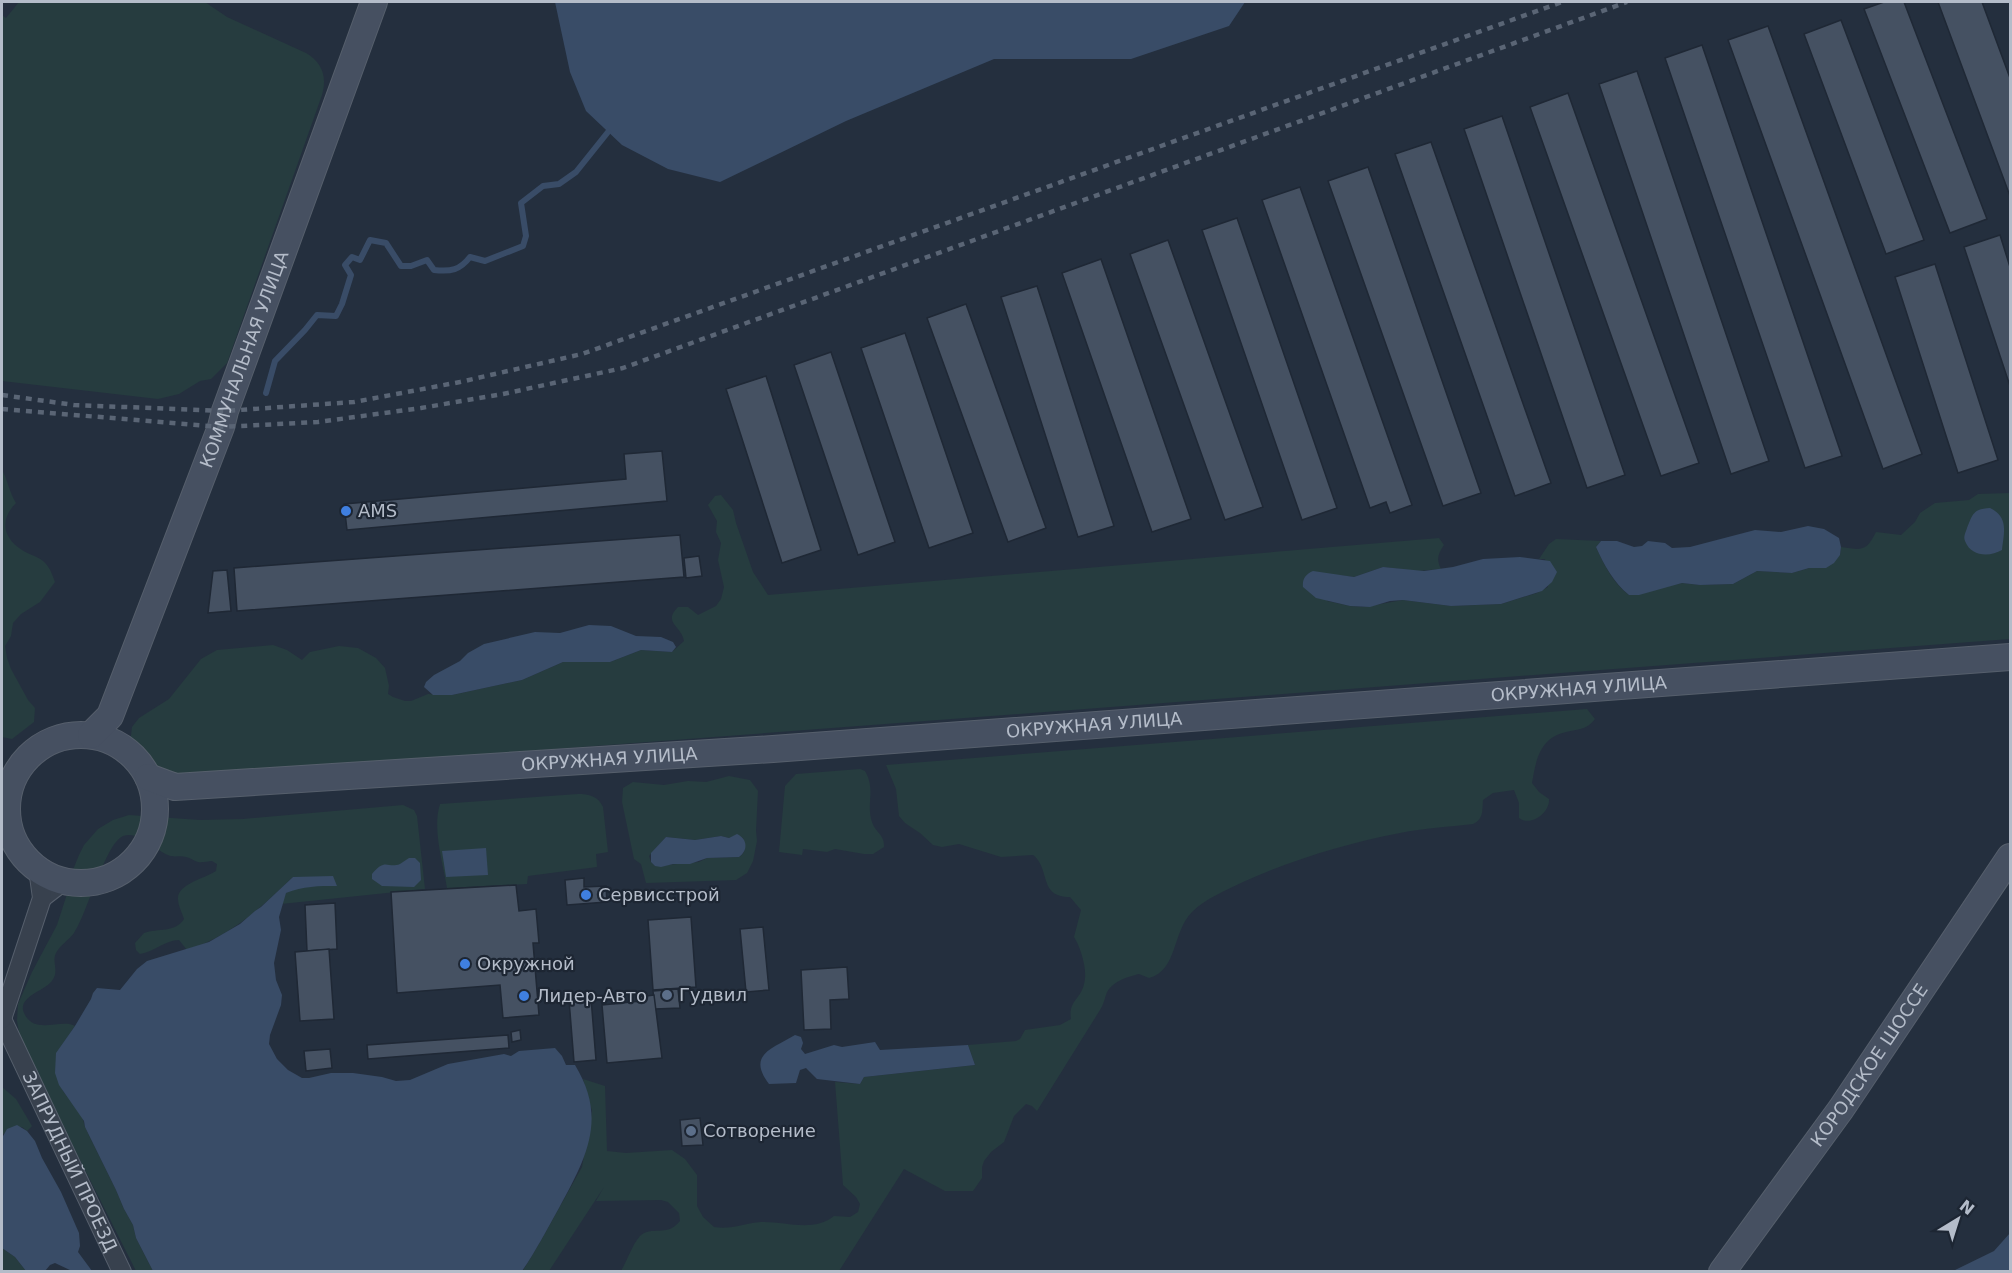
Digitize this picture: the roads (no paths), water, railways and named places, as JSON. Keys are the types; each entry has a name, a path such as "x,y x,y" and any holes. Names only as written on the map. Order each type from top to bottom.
{"main road":[{"name":"КОММУНАЛЬНАЯ УЛИЦА","path":"110,716 221,427 374,2"},
{"name":"ОКРУЖНАЯ УЛИЦА","path":"176,788 704,754 2010,657"},
{"path":"91,735 110,716"},
{"path":"110,716 117,744"},
{"path":"91,735 111,740 117,744 131,753 148,777 155,795 155,819 148,842 135,862 115,876 92,883 64,881 45,874 26,859 12,837 7,813 8,774 39,747 62,737 91,735"},
{"path":"148,777 176,788"},
{"path":"155,803 176,788"},
{"name":"КОРОДСКОЕ ШОССЕ","path":"1722,1272 1841,1109 2010,857"}],"street":[{"path":"2,1019 42,898 38,869"},
{"path":"42,898 64,881"},
{"name":"ЗАПРУДНЫЙ ПРОЕЗД","path":"2,1019 122,1272"}],"water":[{"path":"555,2 1245,2 1229,26 1131,59 994,59 846,121 720,182 668,169 622,145 586,111 570,72"},
{"path":"1990,508 2003,521 2002,550 1992,554 1976,553 1968,546 1964,536 1974,513"},
{"path":"1808,526 1824,529 1839,538 1840,555 1826,568 1809,568 1792,573 1757,571 1733,584 1682,583 1639,595 1629,595 1619,585 1606,567 1596,547 1601,541 1617,541 1634,547 1642,546 1648,541 1665,543 1672,548 1690,547 1755,530 1781,532"},
{"path":"1520,557 1550,561 1557,572 1552,582 1542,591 1501,604 1451,606 1403,600 1370,607 1350,606 1316,598 1303,587 1305,577 1313,571 1354,577 1383,567 1424,571 1453,567 1483,559"},
{"path":"589,625 611,626 636,636 661,637 673,642 676,647 672,652 641,650 610,662 563,662 522,680 452,695 433,695 424,687 434,675 460,661 468,653 484,644 535,632 560,633"},
{"path":"737,834 745,842 744,852 739,857 707,858 690,864 661,867 651,862 651,853 666,837 695,840 721,836 729,838"},
{"path":"486,848 488,875 446,877 442,851"},
{"path":"409,858 415,858 420,863 421,880 414,887 382,886 372,879 372,874 380,866 400,864"},
{"path":"333,876 337,886 317,886 286,893 279,917 281,930 274,963 276,980 282,995 269,1044 277,1059 288,1070 302,1078 331,1073 353,1073 396,1081 410,1080 448,1064 504,1054 511,1056 519,1051 555,1048 566,1065 575,1065 585,1085 592,1121 585,1155 559,1208 522,1271 153,1271 84,1121 59,1085 55,1073 56,1053 97,988 120,990 137,969 147,961 209,942 240,924 293,877"},
{"path":"795,1035 801,1037 803,1043 801,1049 805,1054 834,1045 842,1047 875,1042 880,1050 968,1045 975,1065 864,1077 860,1084 817,1079 806,1068 800,1070 796,1083 769,1084 760,1066 762,1059 771,1048"},
{"path":"17,1125 27,1131 35,1141 79,1233 78,1252 92,1271 72,1271 55,1263 45,1271 26,1271 15,1257 2,1248 2,1138 7,1129"},
{"path":"2010,1233 2010,1271 1953,1271 1994,1251"}],"waterway":[{"path":"266,393 275,361 317,315 336,316 351,275 345,265 352,257 360,260 370,240 386,243 401,266 411,266 427,260 434,270 440,271 459,267 470,257 485,261 523,246 526,236 521,203 543,186 559,184 576,172 608,132"}],"railway":[{"path":"2,395 74,405 225,411 354,402 460,382 582,354 1562,2"},
{"path":"2,409 221,427 318,422 503,394 623,368 1627,2"}],"place":[{"name":"AMS","path":"346,511"},
{"name":"Сервисстрой","path":"586,895"},
{"name":"Окружной","path":"465,964"},
{"name":"Гудвил","path":"667,995"},
{"name":"Лидер-Авто","path":"524,996"},
{"name":"Сотворение","path":"691,1131"}]}
